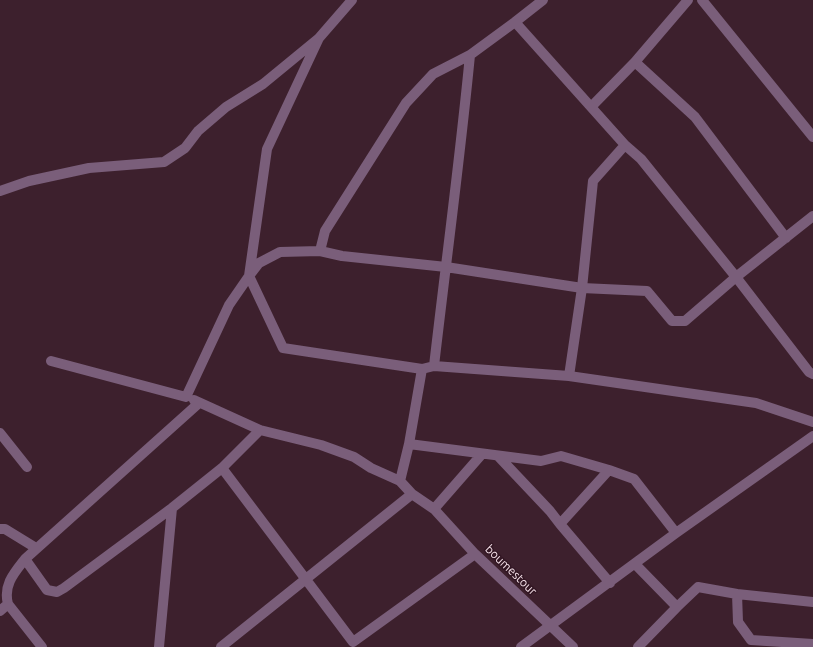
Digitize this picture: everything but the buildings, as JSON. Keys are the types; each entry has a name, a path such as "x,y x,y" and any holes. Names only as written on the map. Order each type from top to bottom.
{"street":[{"path":"0,191 29,181 89,168 164,162 185,148 198,131 226,107 263,84 319,38 352,0"},
{"path":"320,251 325,231 406,103 433,74 470,55 543,0"},
{"path":"591,107 635,62 688,0"},
{"path":"702,0 813,137"},
{"path":"515,22 625,145 641,159 736,277 809,372 813,374"},
{"path":"319,38 267,149 249,276 283,348 422,369 434,366 569,376 756,404 813,422"},
{"path":"434,366 470,55"},
{"path":"635,62 695,117 786,238"},
{"path":"569,376 582,288 593,181 625,145"},
{"path":"186,397 229,304 259,263 280,252 320,251 342,256 446,267 582,288 647,291 672,321 685,321 736,277 813,216"},
{"path":"51,361 186,397 260,430 321,445 354,457 371,468 400,481 409,444 422,369"},
{"path":"42,647 8,604 6,596 10,579 25,559 36,548 198,402"},
{"path":"25,559 47,590 57,592 172,508 222,468 260,430"},
{"path":"0,433 27,467"},
{"path":"521,647 813,436"},
{"path":"409,444 499,457 541,461 561,456 609,470 634,479 676,534"},
{"path":"434,509 482,454"},
{"path":"499,457 550,511 610,583"},
{"path":"222,468 355,644 474,554"},
{"path":"560,524 609,470"},
{"name":"boumestour","path":"400,481 412,494 434,509 474,554 573,647"},
{"path":"221,647 412,494"},
{"path":"159,647 172,508"},
{"path":"0,529 5,530 36,548"},
{"path":"635,564 677,607"},
{"path":"638,647 698,587 737,594 813,602"},
{"path":"737,594 738,622 750,640 813,644"},
{"path":"0,611 8,604"}]}
